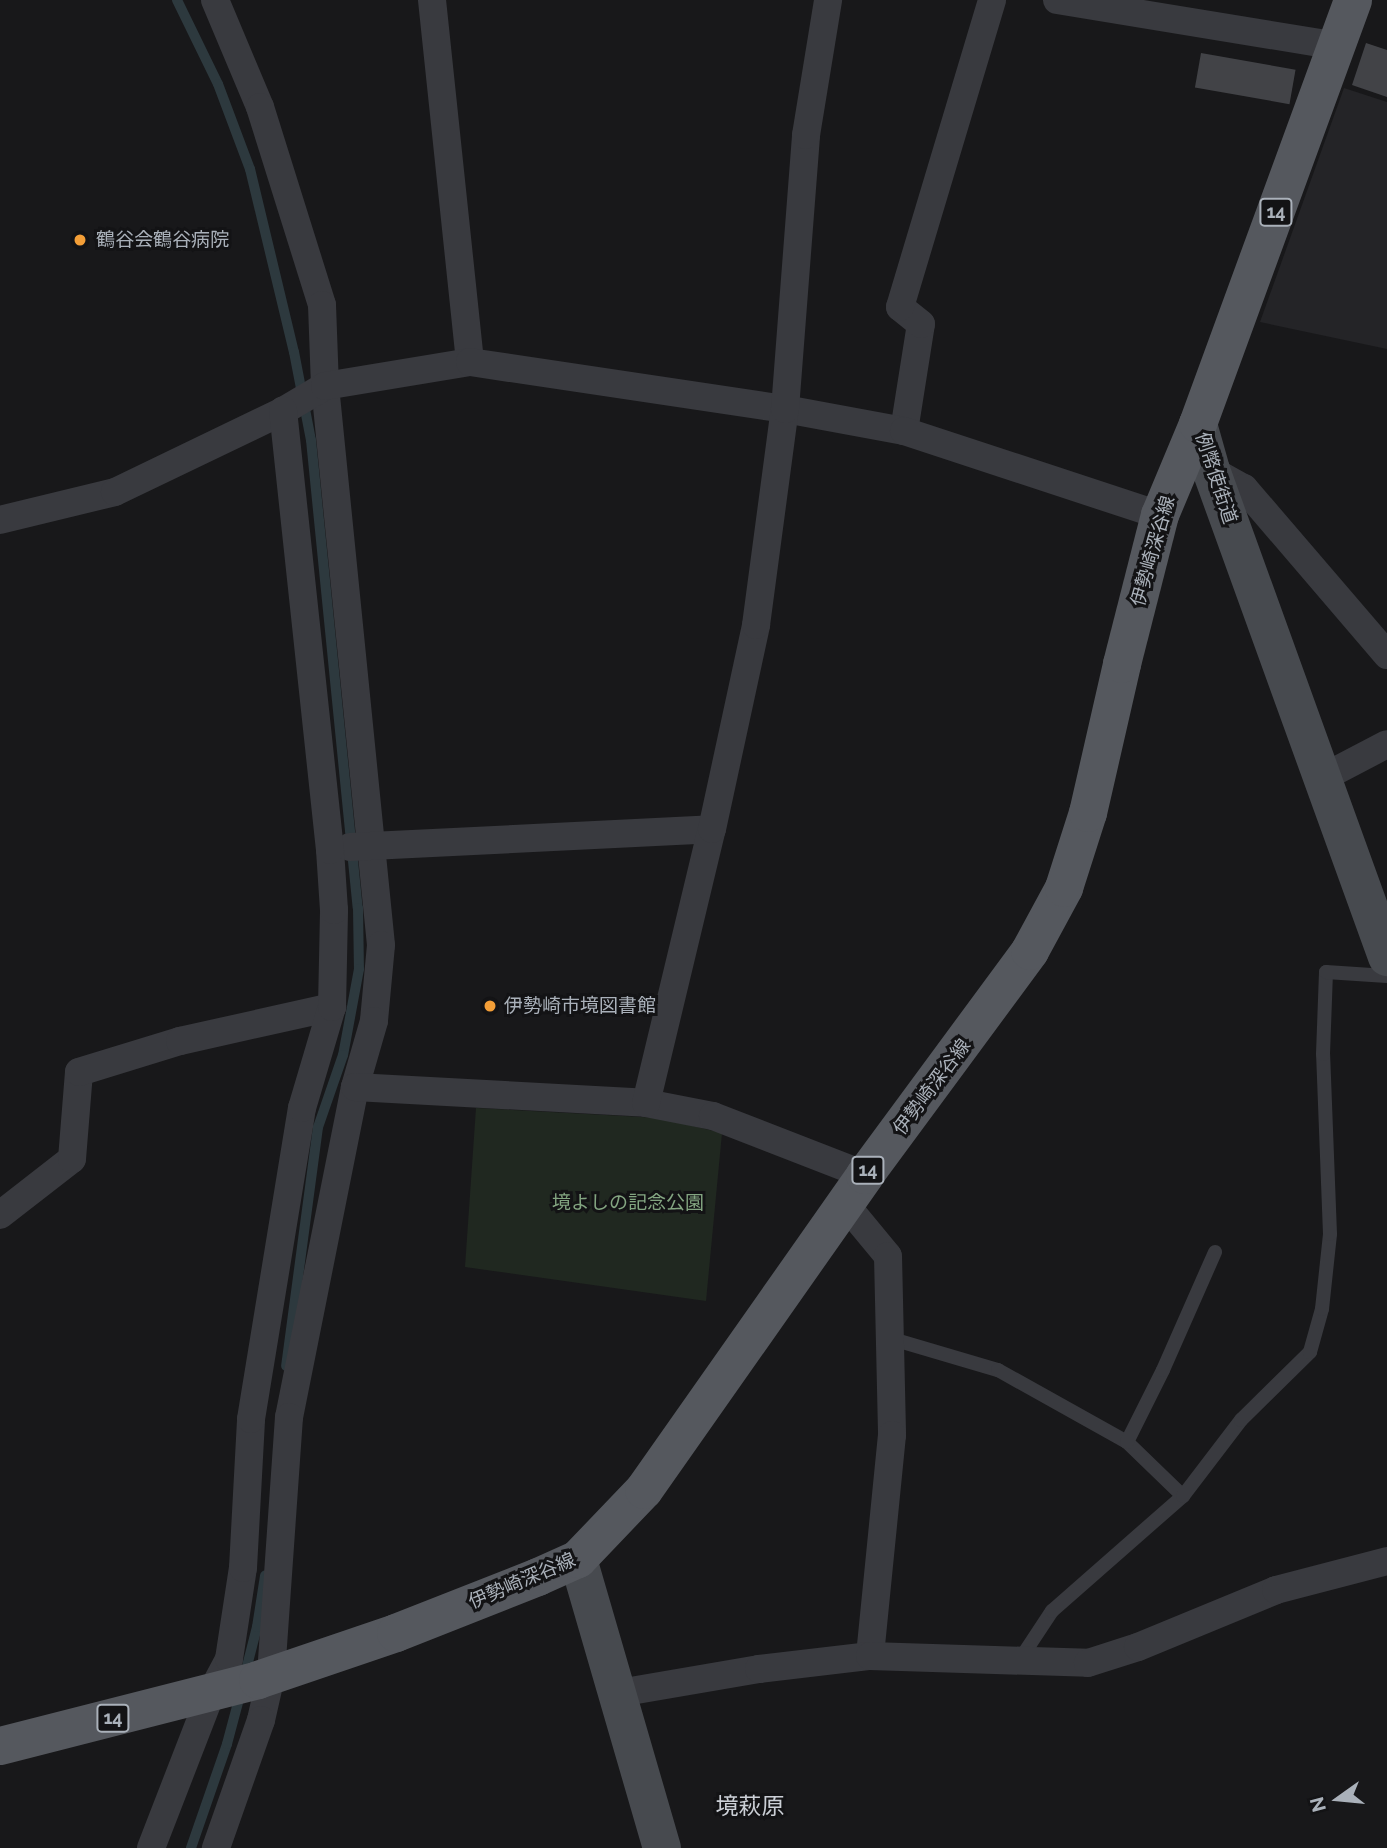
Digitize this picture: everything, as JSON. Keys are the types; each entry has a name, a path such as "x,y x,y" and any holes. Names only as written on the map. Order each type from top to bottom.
{"main road":[{"name":"例幣使街道","path":"1353,0 1198,424 1211,470 1387,957"},
{"name":"伊勢崎深谷線","path":"0,1746 241,1684 396,1633 578,1559 644,1490 855,1189 1030,951 1063,888 1088,813 1160,515 1198,424"},
{"path":"578,1559 662,1848"}],"street":[{"path":"151,1848 241,1684 289,1418 355,1087 374,1021 381,946 325,386 322,305 260,107 215,0"},
{"path":"432,0 470,362"},
{"path":"646,1103 712,829 756,625 785,409 806,135 828,0"},
{"path":"904,431 921,324 900,307 992,0"},
{"path":"1057,0 1337,46"},
{"path":"0,520 115,492 284,411 325,386 470,362 785,409 904,431 1160,515"},
{"path":"216,1848 261,1720 229,1658 243,1568 251,1419 302,1108 332,1007 334,910 330,850 284,411"},
{"path":"1211,470 1244,488 1387,655"},
{"path":"1322,778 1387,744"},
{"path":"330,850 369,844 712,829"},
{"path":"0,1215 72,1159 79,1072 180,1041 332,1007"},
{"path":"355,1087 646,1103 713,1116 855,1189 888,1256 892,1436 870,1656"},
{"path":"618,1693 759,1669 870,1656 1018,1663 1088,1663 1138,1647 1276,1590 1387,1561"}],"lane":[{"path":"1018,1663 1052,1611 1183,1496 1241,1420 1310,1352 1322,1309 1330,1234 1323,1054 1326,972 1387,976"},
{"path":"1128,1442 1215,1252"},
{"path":"890,1338 998,1370 1128,1442 1183,1496"}],"shaded area":[{"path":"1344,88 1387,102 1387,349 1260,322"}],"green space":[{"name":"境よしの記念公園","path":"476,1108 660,1118 722,1133 706,1301 465,1267"}],"building":[{"path":"1366,43 1387,50 1387,97 1352,85"},
{"path":"1201,53 1296,70 1289,104 1195,87"}],"waterway":[{"path":"177,0 218,84 250,169 294,352 311,440 358,908 359,969 343,1055 318,1127 286,1366"},
{"path":"245,1674 257,1627 265,1576"},
{"path":"191,1848 227,1744 240,1695"}],"place":[{"name":"鶴谷会鶴谷病院","path":"80,240"},
{"name":"伊勢崎市境図書館","path":"490,1006"}],"district":[{"name":"境萩原","path":"750,1806"}]}
